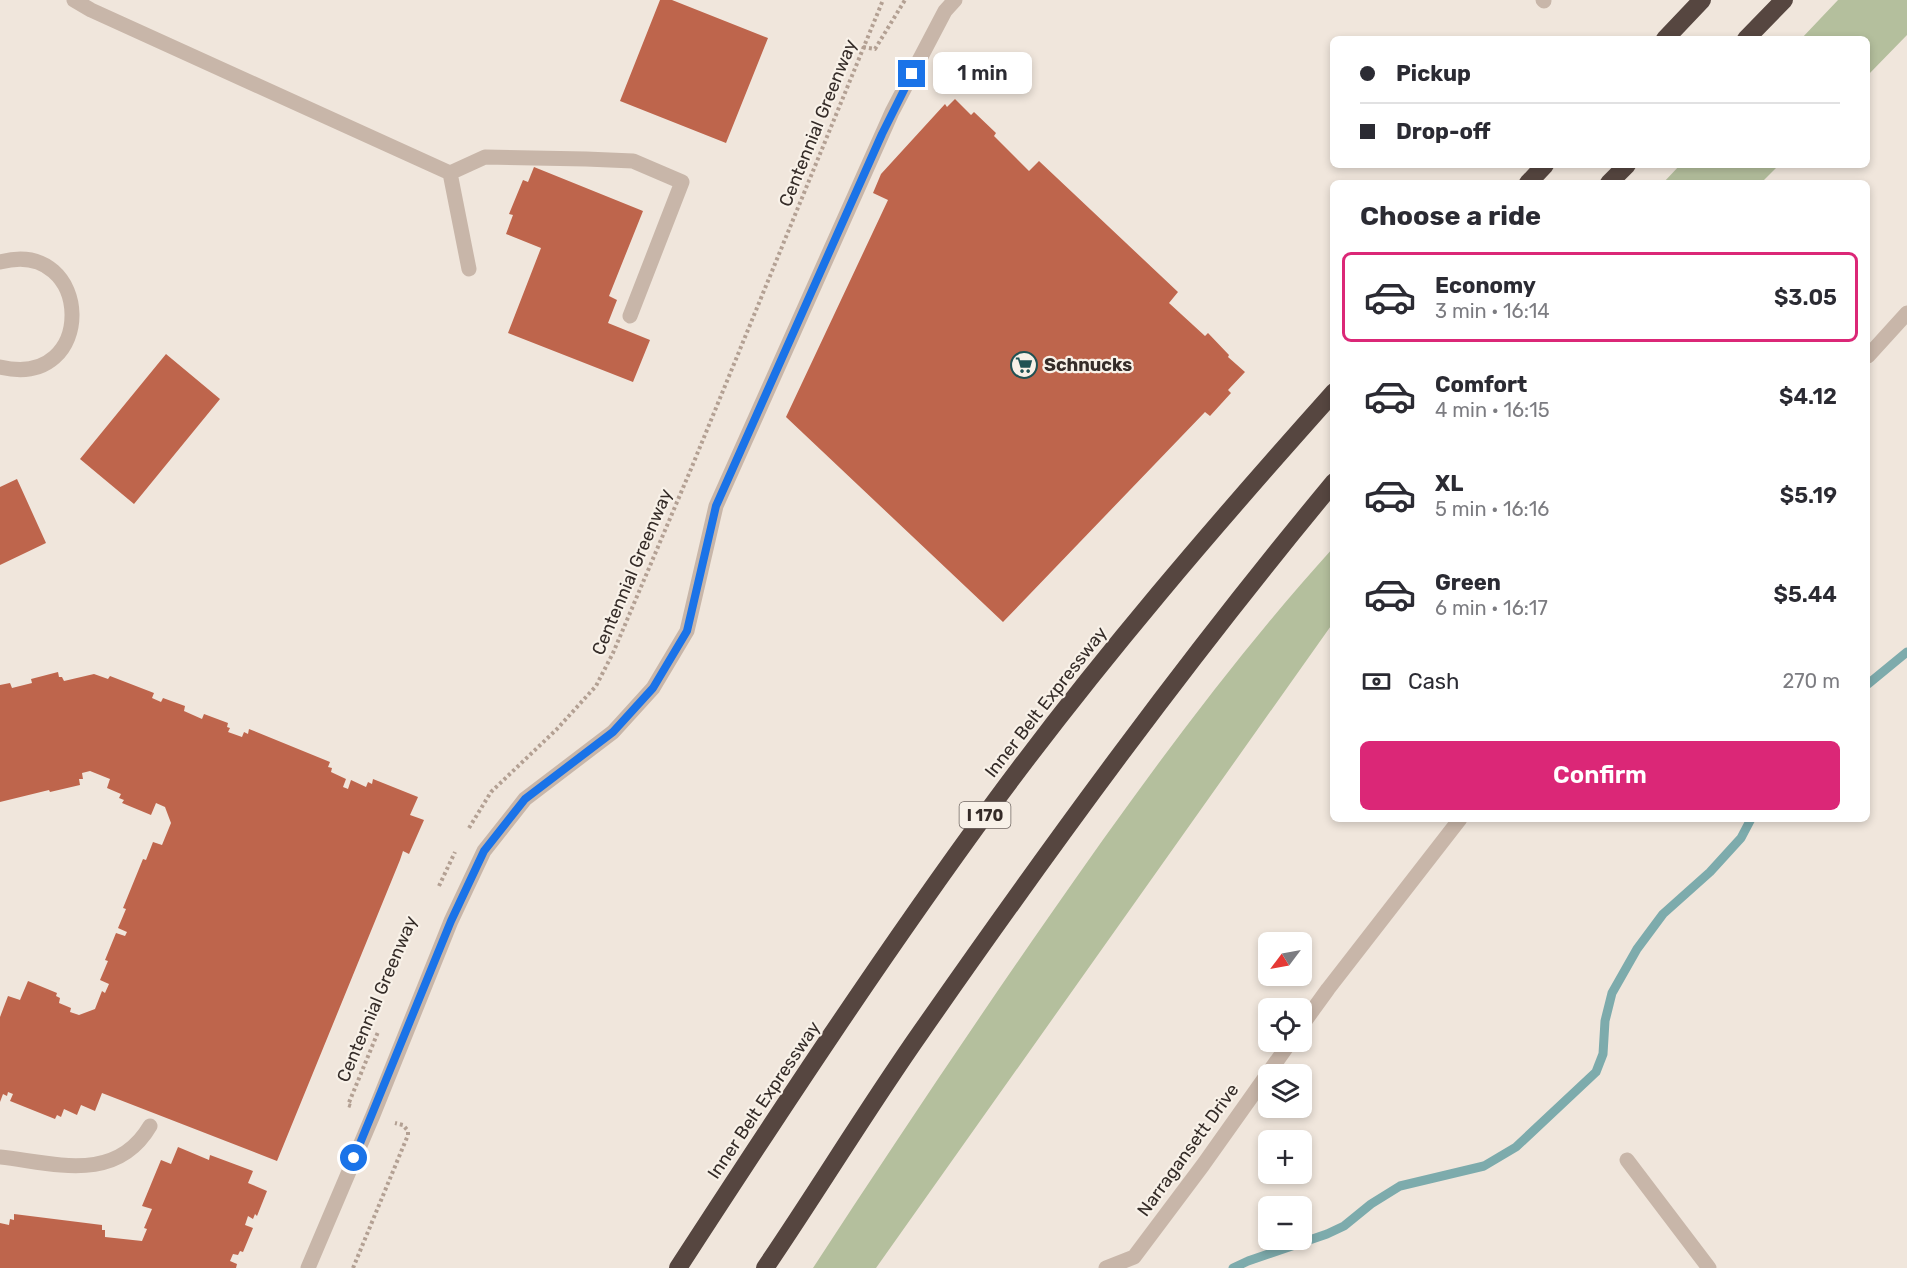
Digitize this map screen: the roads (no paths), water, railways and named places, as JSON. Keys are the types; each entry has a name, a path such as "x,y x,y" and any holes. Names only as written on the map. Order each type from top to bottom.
{"highway":[{"path":"1668,36 1702,0"},
{"path":"1749,36 1784,0"},
{"path":"1531,180 1542,168"},
{"path":"1613,180 1624,168"},
{"name":"Inner Belt Expressway","path":"678,1268 862,990 994,803 1063,712 1201,543 1330,397"},
{"path":"765,1268 920,1033 1050,847 1189,662 1330,487"}],"street":[{"path":"74,0 91,10 450,173 485,157 633,161 682,183 630,316"},
{"path":"308,1268 373,1115 451,921 484,851 525,799 613,732 629,715 653,688 687,631 716,506 892,112 945,11 955,0"},
{"path":"450,173 469,268"},
{"path":"0,262 12,259 30,260 48,267 61,279 70,295 74,313 71,332 63,348 49,361 32,369 13,370 0,367"},
{"path":"1870,354 1907,313"},
{"path":"1312,1011 1458,822"},
{"name":"Narragansett Drive","path":"1106,1268 1134,1257 1283,1052"},
{"path":"0,1157 87,1167 105,1163 126,1152 142,1140 150,1126"},
{"path":"1627,1160 1709,1268"}],"waterway":[{"path":"1870,682 1907,652"},
{"path":"1233,1268 1344,1226 1371,1204 1400,1186 1484,1166 1516,1147 1596,1072 1603,1054 1605,1021 1612,993 1637,949 1663,914 1710,872 1741,838 1749,822"}],"place":[{"name":"Schnucks","path":"1024,365"}]}
